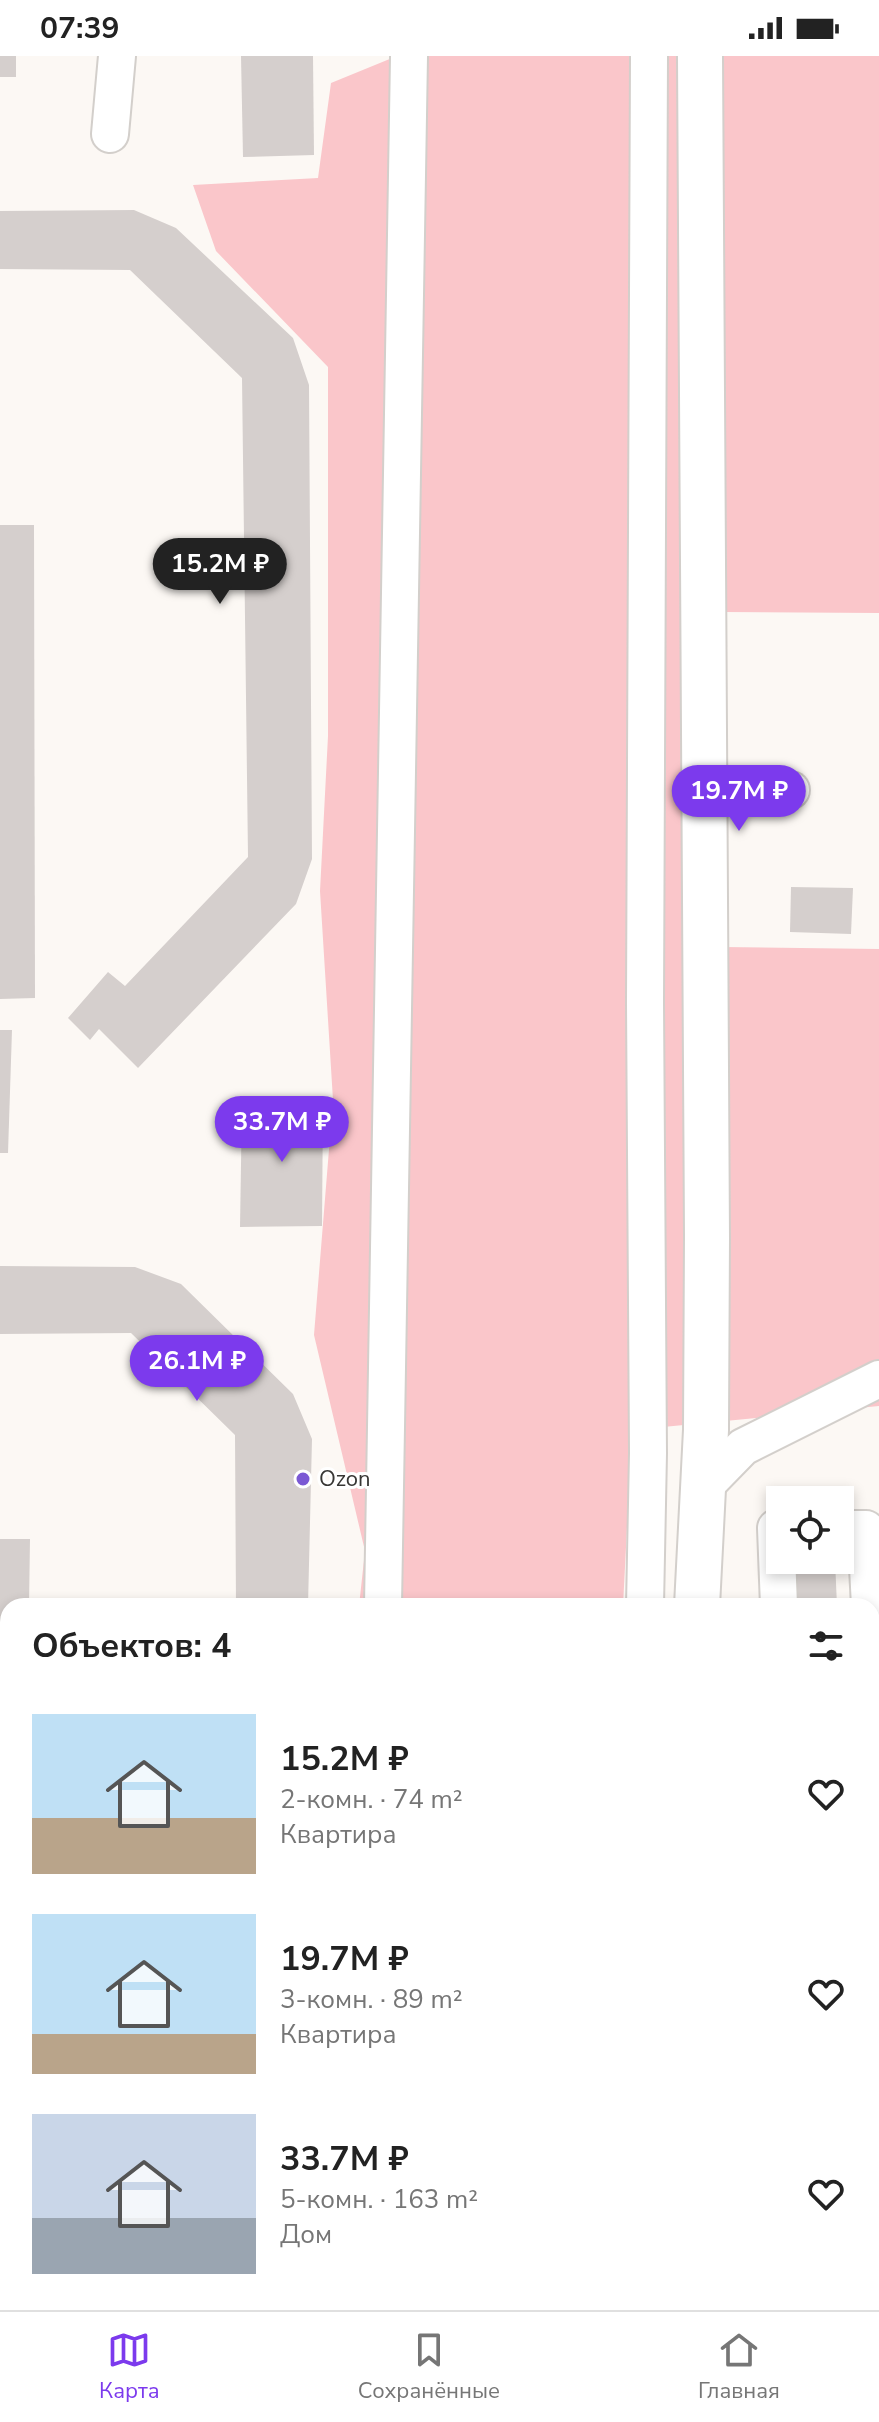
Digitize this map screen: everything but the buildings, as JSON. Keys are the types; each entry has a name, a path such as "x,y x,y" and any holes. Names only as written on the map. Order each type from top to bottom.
{"main road":[{"path":"697,1598 706,1430 707,1267 700,56"}],"street":[{"path":"110,134 117,56"},
{"path":"383,1598 409,56"},
{"path":"645,1598 648,1453 645,986 649,56"},
{"path":"704,790 791,790"},
{"path":"703,1488 743,1447 879,1379"},
{"path":"854,1529 866,1529 870,1598"},
{"path":"778,1574 779,1598"}],"shaded area":[{"path":"397,56 879,56 879,613 724,612 723,947 879,949 879,1406 632,1430 623,1598 360,1598 365,1551 314,1335 333,1100 320,891 328,736 328,367 216,251 193,185 318,178 331,83"}],"place":[{"name":"Ozon","path":"303,1479"}]}
